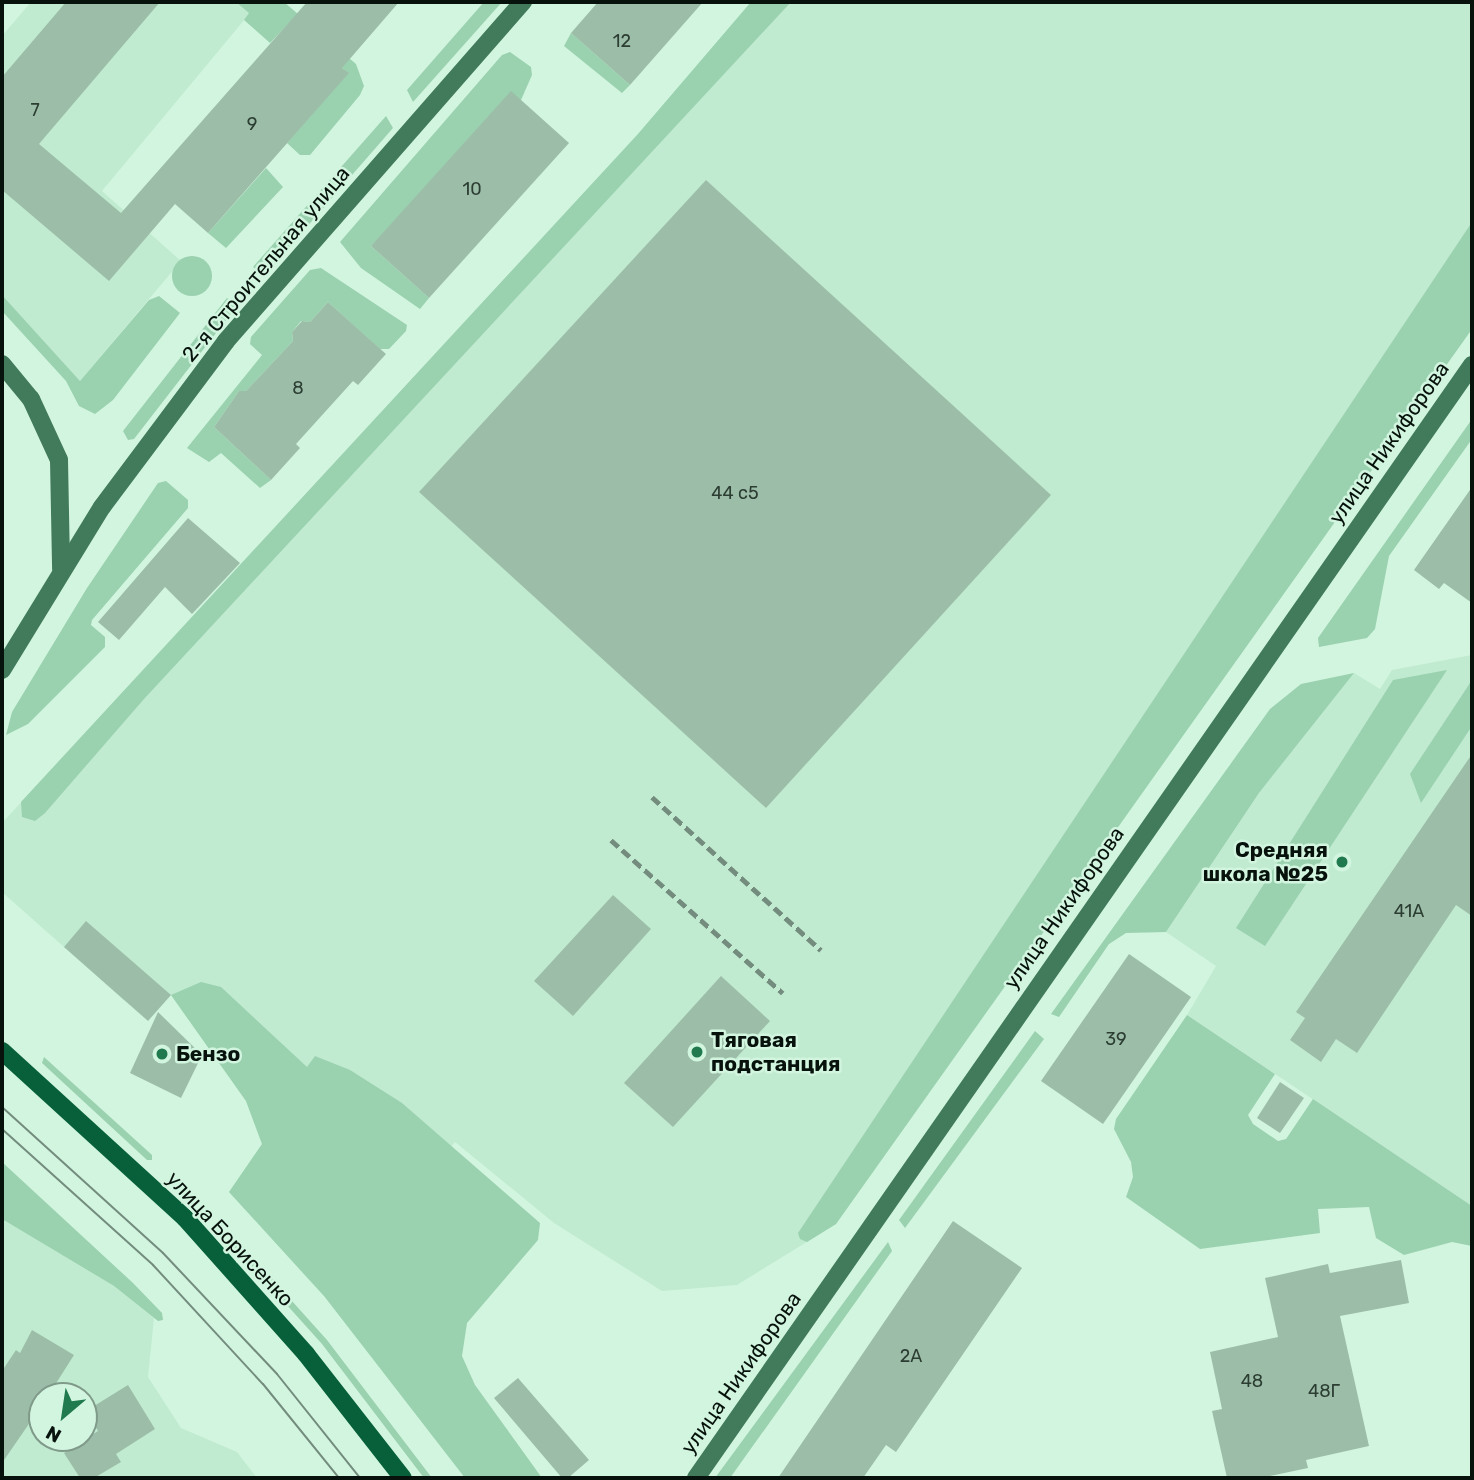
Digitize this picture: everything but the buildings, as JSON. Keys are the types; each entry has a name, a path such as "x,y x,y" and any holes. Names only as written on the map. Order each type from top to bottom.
{"main road":[{"name":"2-я Строительная улица","path":"2,670 61,569 226,341 523,2"},
{"path":"2,364 31,399 59,460 61,569"},
{"name":"улица Никифорова","path":"696,1478 1472,365"},
{"name":"улица Борисенко","path":"2,1051 185,1218 306,1354 403,1478"}],"shaded area":[{"path":"31,2 236,2 250,13 102,191 181,261 80,381 2,295 2,36"},
{"path":"236,2 284,2 356,64 364,86 360,95 310,155 300,155 287,143 348,73 290,22 270,43 244,20 249,13"},
{"path":"484,2 502,2 413,102 407,90"},
{"path":"751,2 1472,2 1472,329 836,1224 737,1285 662,1291 554,1223 455,1142 324,1296 229,1192 262,1144 246,1101 171,995 136,991 126,1002 2,892 2,823 638,134"},
{"path":"751,2 791,2 144,699 45,813 35,821 22,817 21,802 638,134"},
{"path":"571,33 630,85 622,93 564,46"},
{"path":"510,52 531,67 532,75 521,100 371,246 429,298 420,309 361,268 340,242 502,55"},
{"path":"386,116 393,128 264,276 253,267"},
{"path":"266,168 283,187 226,248 208,233"},
{"path":"1472,222 1472,329 836,1224 807,1242 800,1239 798,1233"},
{"path":"192,256 200,257 206,262 211,268 211,284 206,290 200,295 192,296 184,295 178,290 173,284 172,276 173,268 178,262 184,257"},
{"path":"321,268 407,325 406,331 389,349 380,349 328,302 310,322 301,321 292,332 293,341 246,391 239,391 214,427 271,480 260,488 221,453 209,462 187,448 262,355 250,344 251,337 310,270"},
{"path":"2,295 80,381 149,300 159,296 180,313 113,400 95,414 79,406 66,381 2,311"},
{"path":"227,298 237,306 134,439 128,440 123,431"},
{"path":"1472,419 1472,439 1389,556 1375,629 1367,638 1319,647 1318,638"},
{"path":"166,481 188,500 188,508 92,620 91,625 105,637 105,647 28,724 6,735 12,712 87,588 158,483"},
{"name":"Средняя школа №25","path":"1472,655 1472,1206 1187,1015 1216,966 1166,932 1259,793 1354,673 1380,689 1392,670"},
{"path":"1447,670 1265,946 1236,928 1393,680"},
{"path":"1354,673 1259,793 1166,932 1126,933 1109,944 1059,1017 1051,1014 1270,709 1301,684"},
{"path":"1472,680 1472,726 1421,803 1410,774"},
{"path":"201,982 221,987 307,1067 315,1056 350,1070 402,1103 540,1223 538,1240 467,1323 462,1356 475,1385 542,1478 465,1478 324,1296 229,1192 262,1144 246,1101 171,995"},
{"path":"1187,1015 1275,1074 1248,1115 1253,1124 1278,1141 1286,1139 1313,1099 1472,1206 1472,1246 1452,1242 1404,1255 1376,1238 1369,1207 1318,1209 1320,1233 1200,1249 1126,1197 1133,1177 1131,1162 1114,1129 1116,1119"},
{"path":"1035,1031 1044,1039 905,1228 899,1220"},
{"path":"44,1057 152,1155 152,1160 147,1160 42,1063"},
{"path":"2,1162 133,1283 162,1313 163,1320 158,1321 114,1286 2,1219"},
{"path":"2,1219 114,1286 154,1318 148,1377 181,1428 237,1452 257,1478 2,1478"},
{"path":"238,1241 327,1340 432,1478 424,1478 322,1344 232,1244"},
{"path":"888,1242 892,1251 730,1478 715,1478"}],"tram line":[{"path":"2,1107 163,1253 277,1374 360,1478"},
{"path":"2,1129 153,1265 263,1384 339,1478"}],"railway":[{"path":"652,797 821,950"},
{"path":"611,840 783,993"}],"place":[{"name":"Средняя школа №25","path":"1342,862"},
{"name":"Тяговая подстанция","path":"697,1052"},
{"name":"Бензо","path":"162,1054"}]}
